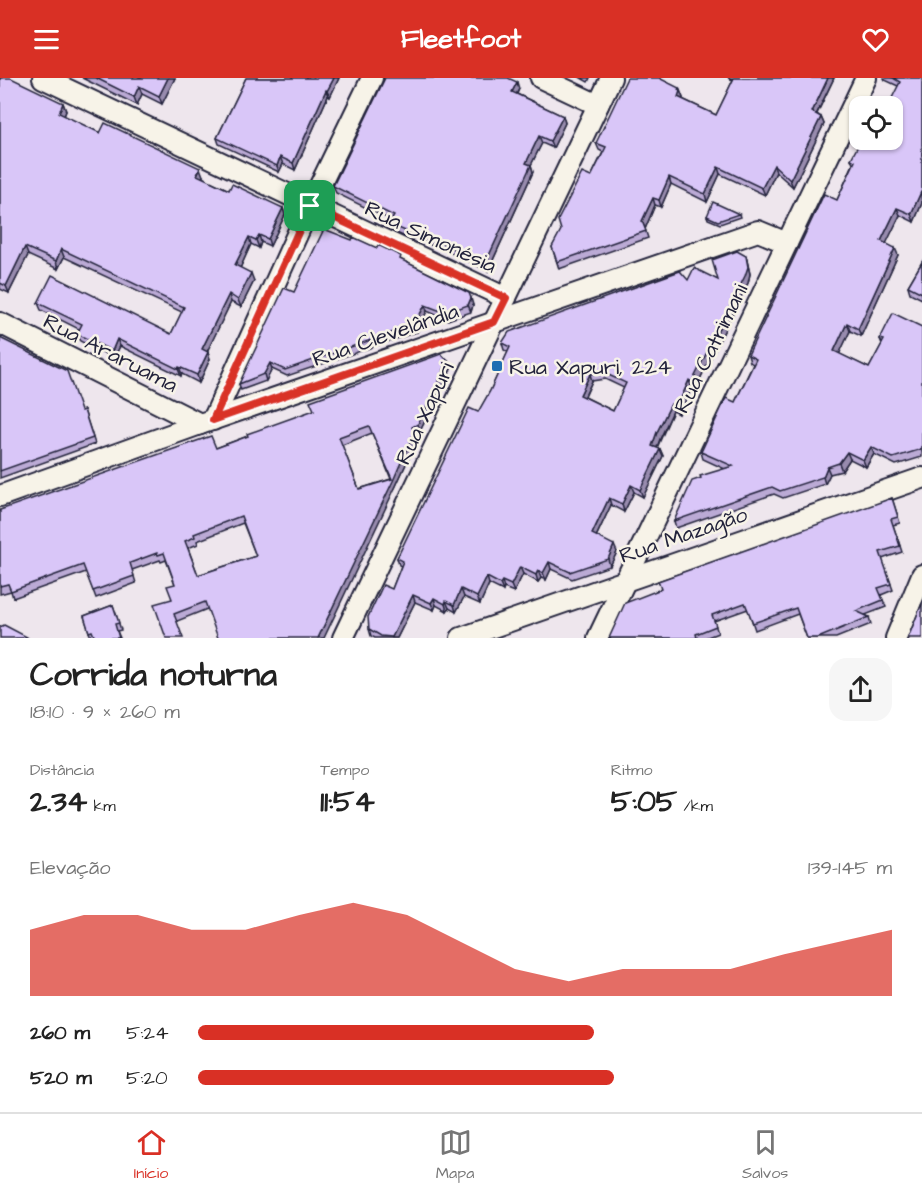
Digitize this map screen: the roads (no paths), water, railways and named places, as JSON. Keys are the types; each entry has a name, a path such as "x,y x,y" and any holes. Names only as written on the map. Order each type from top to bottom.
{"street":[{"name":"Rua Simonésia","path":"43,78 506,298"},
{"path":"206,422 372,78"},
{"path":"541,78 598,105"},
{"name":"Rua Xapuri","path":"343,638 611,78"},
{"name":"Rua Catrimani","path":"598,638 866,78"},
{"name":"Rua Clevelândia","path":"0,496 206,422 758,231 787,243"},
{"name":"Rua Araruama","path":"0,323 206,422"},
{"name":"Rua Mazagão","path":"461,638 922,478"},
{"path":"896,638 922,575"}],"place":[{"name":"Rua Xapuri, 224","path":"497,366"}]}
